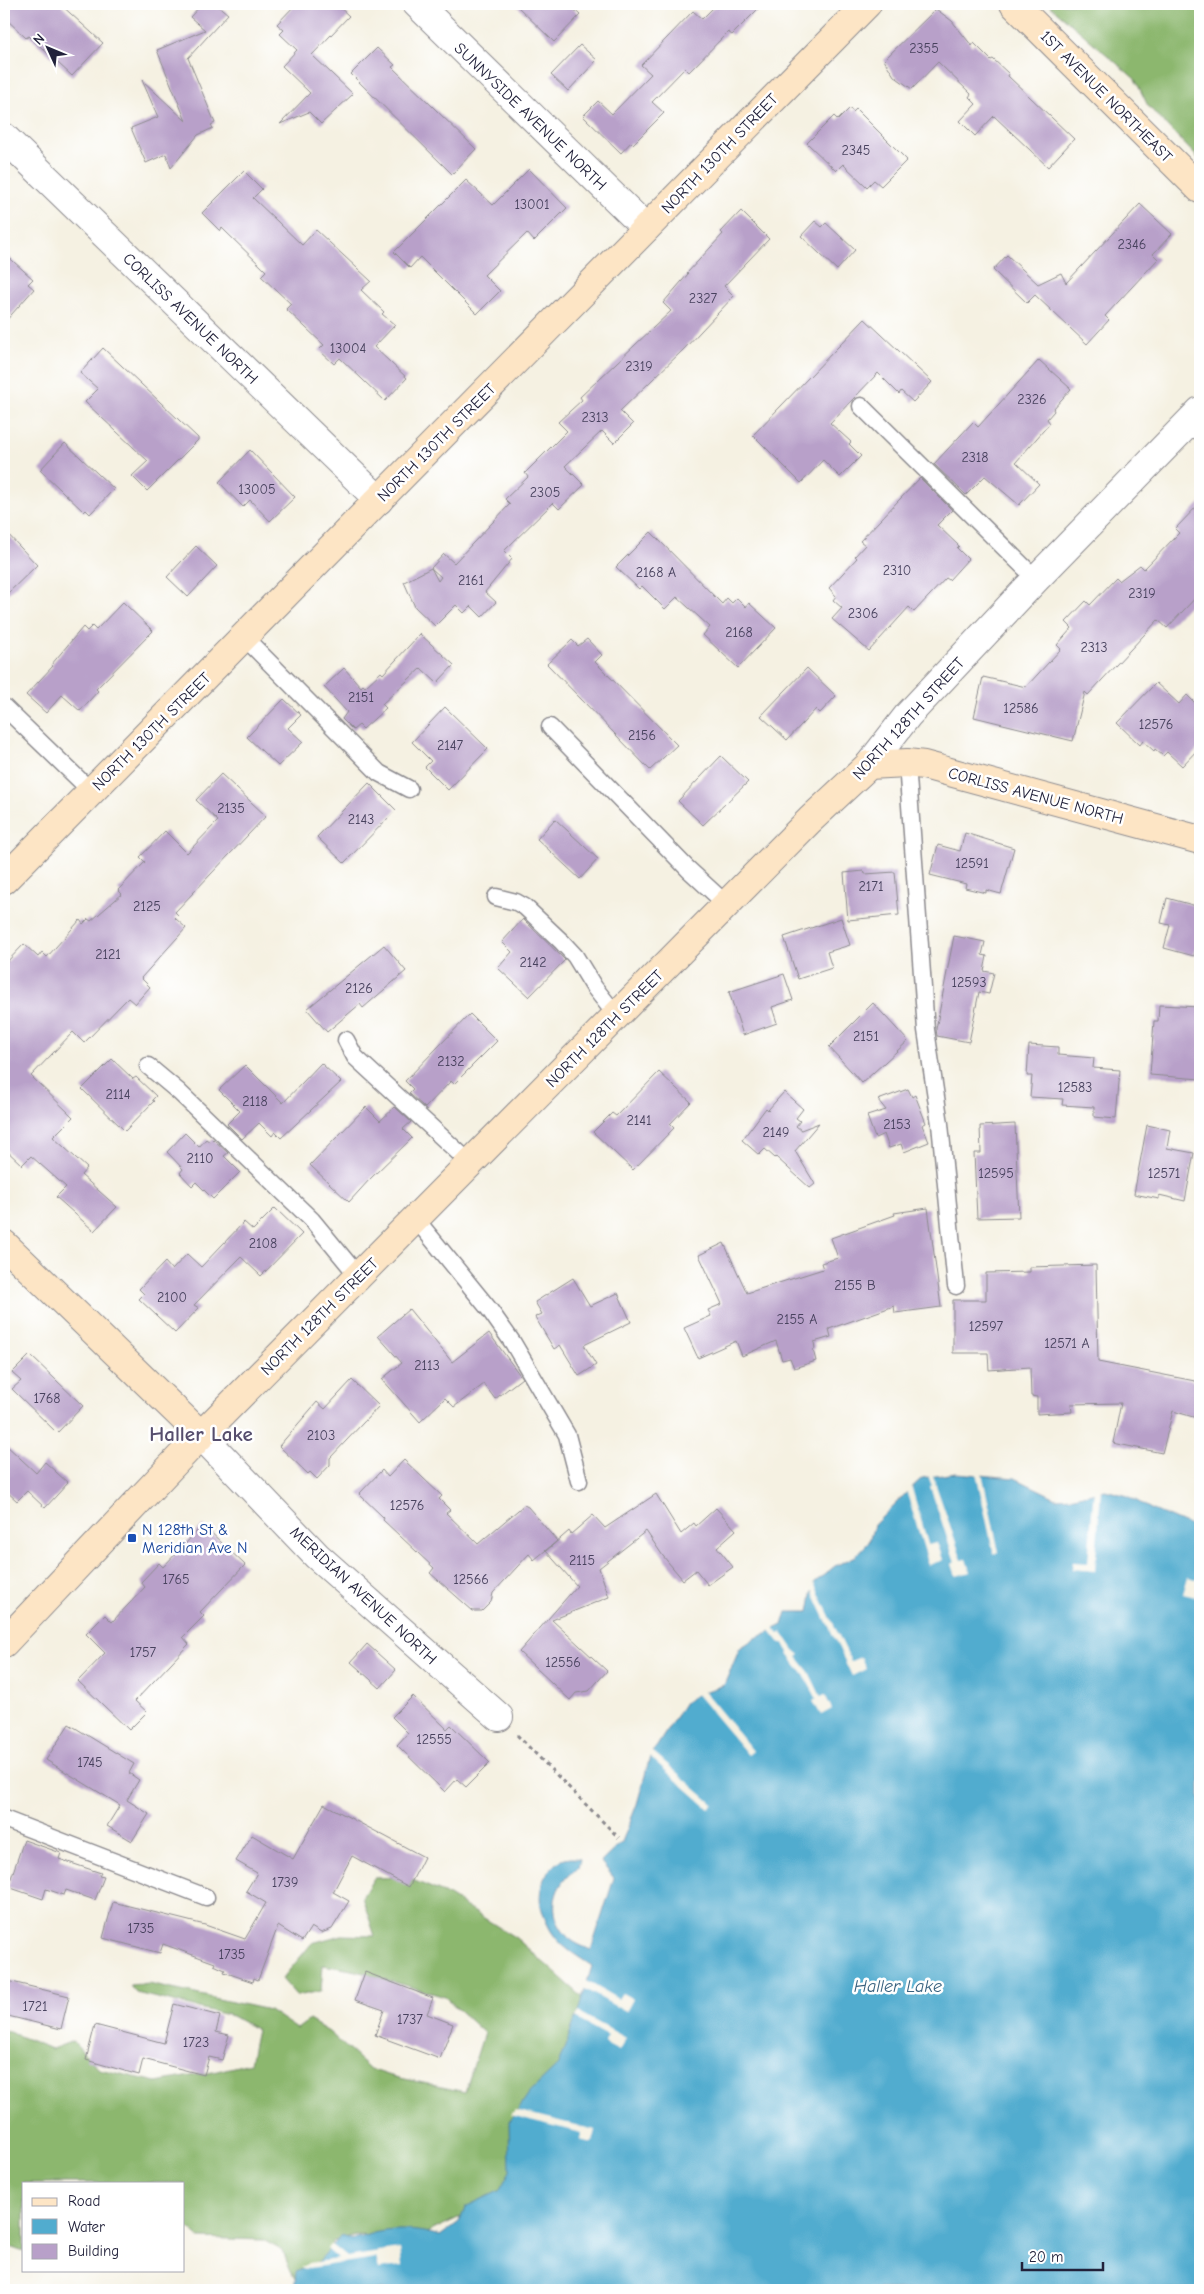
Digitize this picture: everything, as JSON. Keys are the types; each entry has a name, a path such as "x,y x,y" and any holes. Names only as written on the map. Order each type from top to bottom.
{"street":[{"name":"SUNNYSIDE AVENUE NORTH","path":"417,4 646,228"},
{"name":"NORTH 130TH STREET","path":"4,880 867,4"},
{"name":"1ST AVENUE NORTHEAST","path":"1014,4 1200,189"},
{"name":"CORLISS AVENUE NORTH","path":"4,137 379,500"},
{"name":"NORTH 128TH STREET","path":"4,1643 201,1435 726,904 830,800 869,765 908,714 1036,579 1200,411"},
{"name":"CORLISS AVENUE NORTH","path":"869,765 906,763 924,765 1200,840"},
{"name":"MERIDIAN AVENUE NORTH","path":"4,1244 201,1435 317,1556 498,1717"}],"lane":[{"path":"861,406 1036,579"},
{"path":"244,637 379,772 409,789"},
{"path":"4,707 91,791"},
{"path":"550,727 688,869 726,904"},
{"path":"906,763 926,1030 940,1124 956,1286"},
{"path":"496,897 516,902 525,907 562,942 575,956 594,987 616,1015"},
{"path":"346,1040 355,1057 470,1163"},
{"path":"148,1066 179,1092 312,1220 358,1277"},
{"path":"416,1218 489,1309 513,1343 567,1435 579,1481"},
{"path":"4,1819 206,1897"}],"path":[{"path":"498,1717 619,1838"}],"green space":[{"path":"1048,4 1200,4 1200,160 1148,106 1135,79"},
{"path":"405,1877 444,1893 516,1938 587,2001 517,2190 416,2238 355,2235 332,2242 343,2279 321,2290 312,2290 300,2284 295,2279 283,2251 263,2240 200,2238 185,2226 185,2182 22,2182 22,2251 4,2245 4,2030 52,2049 73,2041 99,2069 157,2082 250,2063 257,2030 232,2016 136,1993 130,1986 149,1984 269,2010 297,2029 309,2020 329,2032 370,2069 391,2076 465,2092 484,2033 445,1997 357,1971 323,1965 321,1991 297,1996 282,1979 312,1943 341,1935 375,1936 362,1897 374,1878"}],"water":[{"name":"Haller Lake","path":"956,1473 1015,1478 1056,1498 1074,1497 1105,1490 1128,1496 1151,1509 1200,1530 1200,2290 294,2290 296,2272 319,2261 341,2236 356,2238 378,2232 402,2230 425,2232 440,2236 459,2222 465,2207 499,2191 510,2171 509,2123 529,2093 558,2065 578,2012 592,1966 561,1944 548,1924 542,1910 540,1897 541,1888 548,1871 562,1860 570,1858 580,1859 578,1868 569,1874 558,1890 555,1899 556,1918 560,1927 569,1938 591,1950 614,1878 601,1862 622,1842 637,1804 650,1757 685,1702 701,1693 724,1685 740,1648 783,1625 787,1612 809,1612 814,1583 835,1566 856,1556 869,1542 874,1525 922,1478"}],"pier":[{"path":"976,1472 982,1473 999,1553 994,1555"},
{"path":"932,1474 962,1560 966,1559 970,1572 956,1576 952,1564 955,1562 930,1486 932,1486 928,1475"},
{"path":"911,1485 928,1544 937,1542 943,1560 929,1565 906,1490"},
{"path":"1094,1489 1101,1489 1095,1571 1072,1569 1073,1562 1088,1563"},
{"path":"1200,1576 1200,1598 1183,1594 1188,1577 1196,1579"},
{"path":"814,1583 851,1661 861,1657 866,1669 852,1676 811,1588"},
{"path":"773,1627 779,1634 782,1632 794,1650 800,1655 797,1657 809,1672 821,1697 825,1695 832,1709 821,1715 813,1701 817,1699 804,1675 788,1654 789,1652 783,1643 781,1644 769,1629"},
{"path":"703,1690 753,1751 748,1755 696,1693"},
{"path":"651,1750 713,1804 709,1809 648,1755"},
{"path":"585,1980 618,1999 622,1993 633,1999 626,2012 583,1988"},
{"path":"578,2012 626,2038 619,2051 604,2043 608,2036 575,2018"},
{"path":"515,2110 595,2130 592,2143 580,2140 581,2133 511,2115"},
{"path":"331,2244 347,2257 400,2249 402,2266 379,2269 376,2258 302,2269 301,2267 309,2263 338,2259 327,2249"}],"building":[{"path":"4,4 60,4 103,43 72,76 29,36 26,38 4,17"},
{"path":"202,4 216,4 228,14 188,58 215,123 211,125 213,128 198,135 171,168 166,154 146,163 131,128 158,117 142,80 186,121 157,50 205,30 190,17"},
{"path":"296,4 336,4 349,16 312,55 353,94 321,124 309,112 280,124 310,93 282,66 297,50 280,34 284,30 277,24"},
{"path":"515,4 568,4 580,15 554,42"},
{"path":"717,4 763,4 732,35 728,32 689,72 685,68 652,102 664,113 633,144 631,142 621,153 583,116 598,101 612,114 651,74 641,65 693,11 702,19"},
{"path":"936,9 952,21 972,46 974,43 1009,74 1008,76 1074,139 1048,167 994,116 975,136 960,121 976,104 969,97 971,94 938,62 912,89 894,76 884,60"},
{"path":"580,45 597,60 568,91 551,75"},
{"path":"377,48 395,65 392,67 476,149 452,174 351,74"},
{"path":"850,108 853,112 856,109 907,160 881,186 874,180 867,187 843,164 836,171 807,143 834,116 838,120"},
{"path":"529,169 567,208 534,241 527,233 484,275 500,291 477,314 420,257 410,268 394,252 466,180 493,205"},
{"path":"244,171 262,189 253,198 302,245 316,230 371,281 361,290 384,312 382,314 395,325 374,347 407,378 385,401 340,358 334,364 319,350 324,345 286,309 291,304 261,276 266,271 222,228 220,231 202,213"},
{"path":"1140,204 1172,234 1153,254 1158,259 1105,316 1109,320 1087,344 1035,295 1027,303 993,270 1007,255 1038,284 1061,273 1066,283"},
{"path":"741,211 769,239 724,286 734,296 684,349 620,411 633,424 614,443 602,431 565,466 584,485 559,509 553,503 504,551 512,559 485,592 496,602 482,617 471,606 464,613 456,605 435,626 415,607 404,582 431,568 444,554 454,563 510,504 505,499 528,477 525,473 567,431 558,422 582,400 580,397 671,311 663,303 687,273 723,234 721,232","holes":["431,568 441,577 438,581"]},
{"path":"815,221 822,227 826,223 855,250 837,270 801,236"},
{"path":"4,253 33,279 28,284 34,289 4,323"},
{"path":"865,319 932,382 913,402 901,391 899,394 878,373 830,423 851,442 849,444 861,456 840,477 823,460 801,483 753,435"},
{"path":"103,348 198,438 147,491 132,476 148,461 85,402 98,389 80,373"},
{"path":"1039,360 1071,389 1053,409 1054,411 1047,419 1050,423 1016,462 1039,484 1019,505 985,476 966,495 934,464 973,422 978,427"},
{"path":"65,443 114,489 90,514 86,510 84,512 40,470"},
{"path":"250,450 295,497 270,521 250,500 243,507 219,482"},
{"path":"920,478 952,510 937,525 959,546 957,548 968,559 949,580 946,578 914,612 909,607 869,651 832,619 842,608 833,600 836,596 829,588 857,558 855,556 865,545 860,541"},
{"path":"1200,503 1200,593 1167,628 1158,620 1088,695 1085,692 1073,741 974,717 983,677 1026,687 1061,649 1057,645 1072,628 1066,622 1086,601 1090,605 1116,578 1119,581 1140,565 1144,569 1179,533 1175,529"},
{"path":"4,530 37,565 4,597"},
{"path":"651,532 722,604 727,598 732,603 737,598 746,607 749,603 776,628 738,668 703,635 710,627 677,597 665,609 642,586 639,589 616,567"},
{"path":"196,546 217,566 188,597 167,577"},
{"path":"123,602 153,631 96,689 98,691 80,711 62,695 46,713 26,695 53,666 51,665 83,627 87,631 92,626 96,630"},
{"path":"420,634 454,665 437,683 421,668 382,704 386,708 363,729 359,725 353,730 342,719 347,712 324,687 344,668 361,687 363,685 365,687 381,672 383,674"},
{"path":"587,639 602,655 595,662 677,745 650,770 547,664 572,640 578,646"},
{"path":"807,668 836,696 820,713 816,709 787,740 761,716"},
{"path":"1156,683 1179,704 1187,695 1200,708 1200,747 1182,766 1167,752 1163,756 1143,741 1140,745 1117,723"},
{"path":"284,699 301,715 288,728 303,742 278,766 247,737"},
{"path":"445,707 488,749 448,790 425,767 431,761 412,742"},
{"path":"721,756 748,782 703,825 678,801"},
{"path":"221,774 266,816 175,912 178,915 175,918 186,928 141,978 150,987 135,1004 128,998 84,1043 73,1032 31,1076 73,1117 53,1137 87,1168 81,1175 117,1207 94,1231 56,1197 66,1187 31,1156 22,1165 4,1148 4,965 24,944 38,957 42,952 47,957 80,920 83,924 88,919 91,921 122,894 118,890 145,862 140,857 165,831 187,853 218,821 196,800"},
{"path":"369,783 396,810 344,863 317,837"},
{"path":"555,819 598,859 580,879 537,839"},
{"path":"965,833 1014,848 1001,894 965,888 966,884 930,875 938,845 960,851"},
{"path":"864,871 865,874 895,872 899,915 848,920 844,873"},
{"path":"1167,898 1200,907 1200,932 1194,956 1164,948 1170,925 1161,923"},
{"path":"841,918 850,945 827,952 832,968 798,979 784,937"},
{"path":"523,919 565,960 529,997 498,968 512,952 502,942"},
{"path":"954,936 985,942 982,955 987,956 984,971 994,973 989,994 979,992 969,1042 937,1036 936,1029"},
{"path":"384,945 406,971 363,1008 360,1004 327,1032 307,1009"},
{"path":"784,974 793,1000 772,1007 777,1023 743,1035 729,992"},
{"path":"873,1003 908,1041 862,1083 829,1047"},
{"path":"1159,1005 1200,1007 1200,1079 1150,1075 1154,1021 1158,1021"},
{"path":"470,1014 497,1041 454,1084 451,1081 425,1108 409,1093 413,1089 405,1081"},
{"path":"1029,1045 1058,1047 1058,1055 1094,1058 1093,1068 1120,1070 1116,1119 1094,1117 1094,1107 1062,1105 1063,1099 1030,1097 1032,1076 1027,1076"},
{"path":"112,1059 133,1079 136,1077 156,1096 152,1100 154,1101 125,1131 82,1089"},
{"path":"321,1063 341,1082 281,1138 275,1132 272,1136 259,1123 242,1139 227,1124 240,1111 219,1090 245,1065 283,1103"},
{"path":"659,1072 691,1102 670,1124 674,1128 633,1170 593,1132 612,1113 616,1116"},
{"path":"908,1089 912,1097 915,1095 926,1123 922,1125 929,1142 904,1152 901,1144 889,1148 884,1134 875,1138 867,1116 886,1110 878,1100"},
{"path":"784,1092 803,1109 796,1118 800,1121 796,1126 801,1130 819,1123 795,1151 815,1184 810,1188 765,1149 759,1155 742,1140 766,1108 768,1110"},
{"path":"366,1107 380,1121 395,1107 411,1122 403,1129 412,1138 349,1202 310,1165"},
{"path":"1015,1124 1019,1217 977,1218 974,1153 981,1153 980,1126"},
{"path":"1147,1125 1170,1130 1167,1148 1194,1153 1185,1201 1159,1195 1159,1199 1134,1194"},
{"path":"185,1133 199,1147 206,1139 210,1142 213,1139 228,1153 224,1156 240,1172 213,1199 196,1182 192,1186 180,1173 183,1169 167,1152"},
{"path":"275,1208 302,1234 261,1276 241,1257 194,1305 199,1308 175,1333 139,1299 144,1294 139,1289 165,1262 172,1270 187,1254 201,1267 244,1222 253,1230"},
{"path":"928,1208 941,1307 895,1313 894,1306 829,1329 831,1337 814,1342 815,1349 813,1350 816,1361 794,1368 790,1358 782,1360 776,1341 742,1356 736,1341 698,1358 684,1328 711,1316 708,1310 722,1304 699,1255 724,1243 747,1293 823,1269 821,1263 838,1258 831,1238 895,1215 894,1213"},
{"path":"1096,1265 1098,1362 1200,1382 1200,1419 1173,1411 1162,1453 1113,1443 1121,1403 1071,1404 1072,1412 1037,1414 1037,1397 1031,1396 1030,1367 989,1370 988,1353 953,1353 953,1300 986,1300 986,1273 1030,1272 1030,1267"},
{"path":"573,1278 590,1306 618,1293 631,1322 584,1345 596,1365 579,1376 560,1345 554,1349 535,1317 542,1314 535,1302"},
{"path":"409,1309 452,1362 489,1333 522,1378 495,1399 484,1384 454,1407 445,1398 420,1422 382,1379 402,1363 378,1336"},
{"path":"30,1355 83,1406 57,1433 12,1389 21,1381 12,1373"},
{"path":"352,1380 379,1406 330,1458 330,1465 317,1479 310,1472 308,1474 279,1446 317,1402 325,1409"},
{"path":"4,1443 36,1473 45,1462 68,1483 45,1508 27,1491 17,1501 4,1489"},
{"path":"404,1460 442,1496 439,1499 450,1510 446,1513 478,1544 524,1505 528,1507 557,1541 534,1560 529,1554 493,1593 491,1602 482,1611 473,1611 430,1573 434,1568 383,1520 384,1518 359,1494 382,1470 388,1477"},
{"path":"656,1494 681,1534 694,1523 696,1526 716,1508 736,1530 717,1547 733,1567 708,1585 696,1570 683,1580 646,1531 599,1568 609,1597 552,1620 607,1671 589,1691 576,1693 570,1700 519,1652 577,1586 546,1551 569,1531 571,1534 593,1515 605,1528"},
{"path":"203,1525 245,1565 200,1612 204,1616 183,1637 189,1644 135,1701 147,1712 129,1730 78,1681 105,1653 86,1634 105,1615 112,1622 145,1587 141,1582 159,1563 163,1567"},
{"path":"367,1644 396,1670 380,1688 351,1662"},
{"path":"413,1696 447,1729 451,1725 490,1763 466,1787 457,1779 445,1792 397,1745 408,1733 392,1717"},
{"path":"69,1724 134,1764 129,1773 139,1780 127,1800 149,1814 132,1841 107,1826 120,1805 46,1760"},
{"path":"324,1804 424,1857 409,1887 352,1856 333,1892 349,1901 332,1929 321,1933 311,1927 302,1941 278,1926 258,1980 254,1978 253,1982 224,1972 225,1970 214,1965 215,1963 163,1944 160,1953 103,1938 113,1902 205,1925 245,1939 266,1903 246,1891 257,1873 236,1861 252,1835 293,1859"},
{"path":"24,1840 61,1853 59,1859 101,1873 99,1876 104,1877 95,1900 66,1890 64,1895 46,1889 43,1899 8,1887"},
{"path":"365,1972 433,1998 427,2014 453,2024 440,2059 375,2035 384,2010 355,2000"},
{"path":"8,1981 69,1996 61,2029 4,2015 4,1997"},
{"path":"174,2004 220,2016 216,2032 229,2035 222,2060 209,2057 204,2075 143,2059 139,2075 86,2060 95,2025 164,2043"}],"place":[{"name":"N 128th St & Meridian Ave N","path":"132,1538"}],"district":[{"name":"Haller Lake","path":"201,1434"}]}
